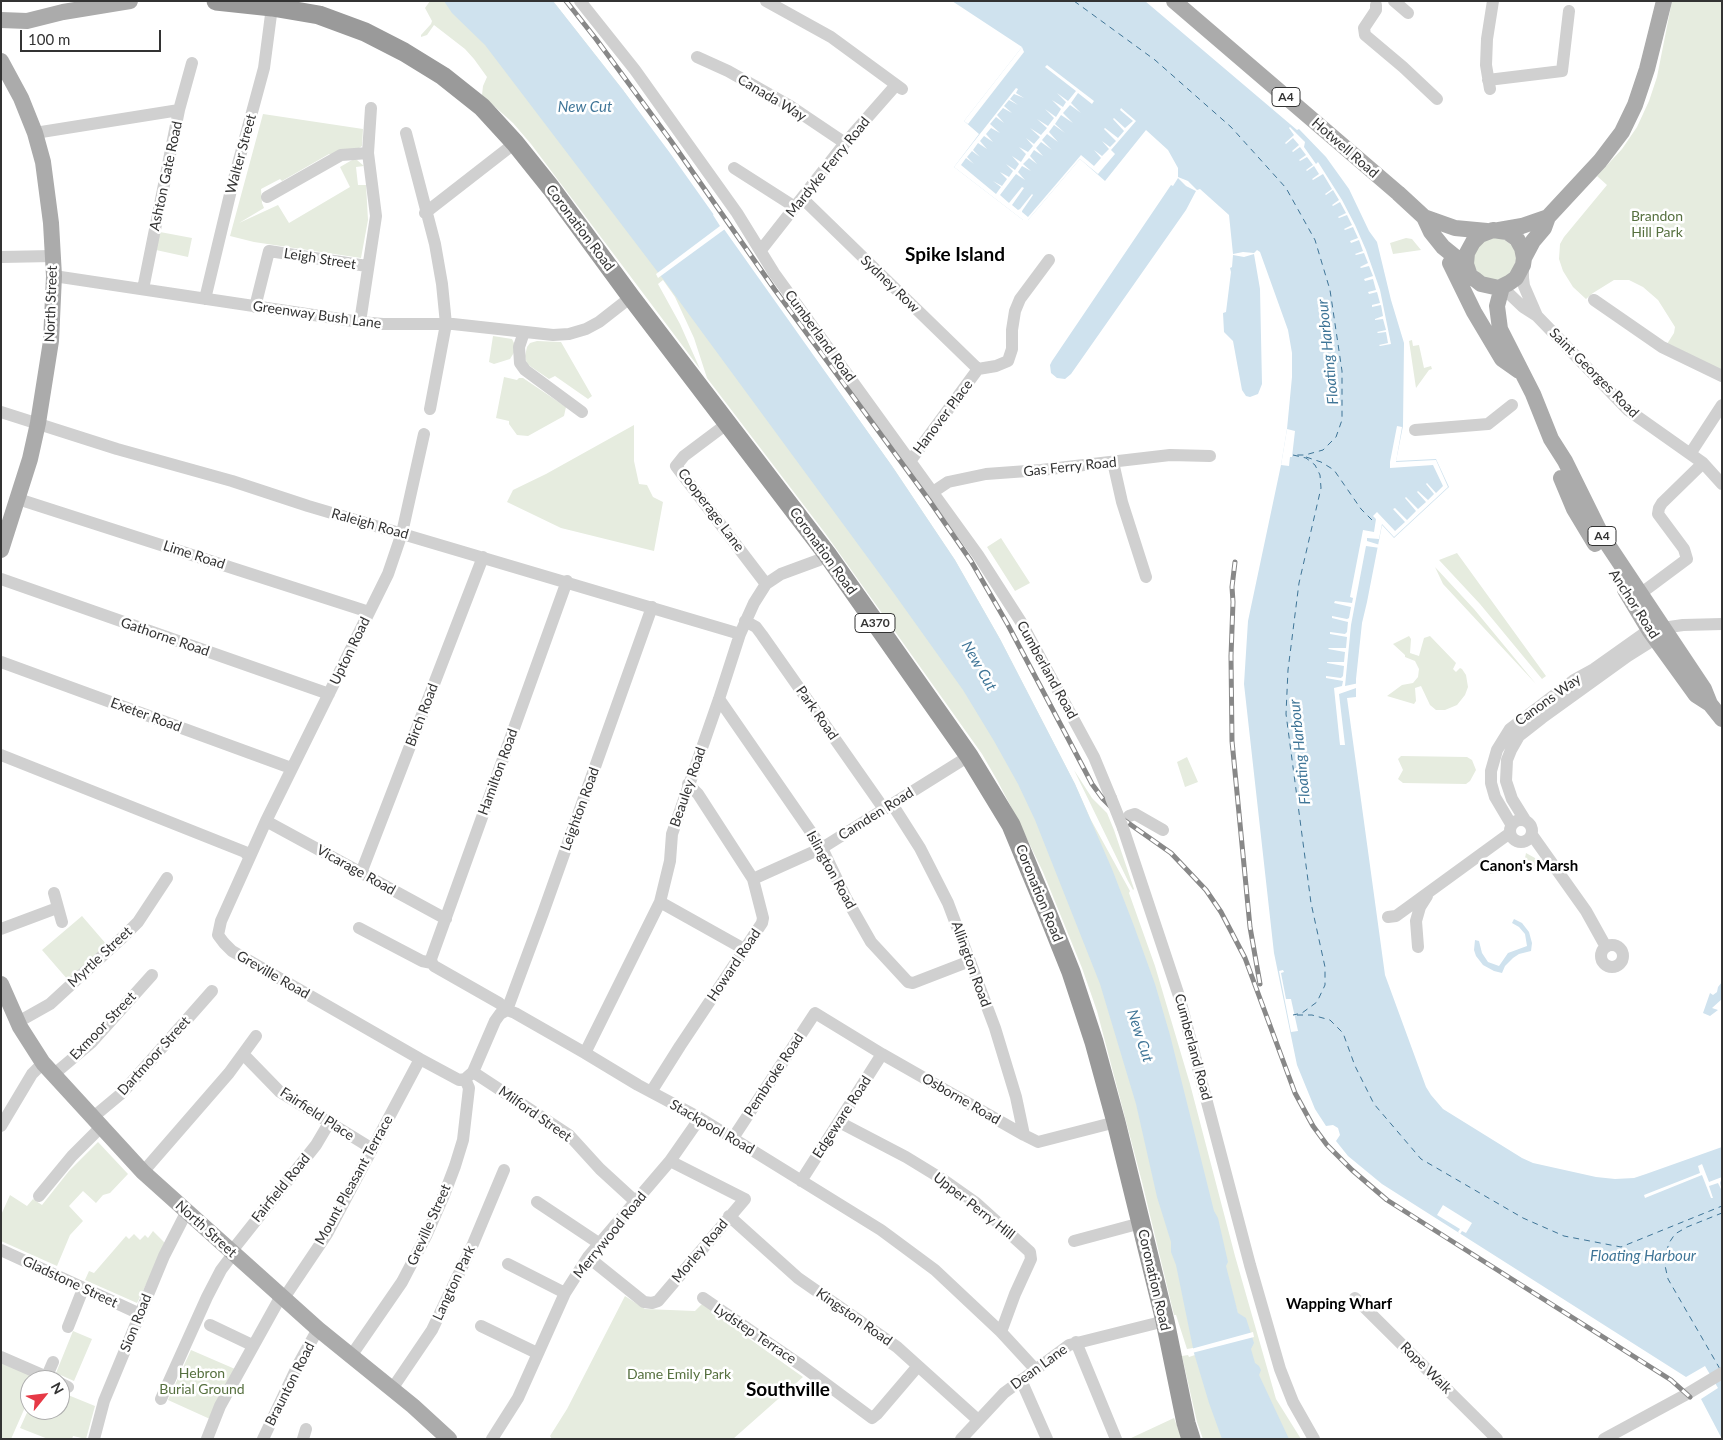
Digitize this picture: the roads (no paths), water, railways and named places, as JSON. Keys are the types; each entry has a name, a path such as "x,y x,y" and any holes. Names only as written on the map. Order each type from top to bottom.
{"highway":[{"name":"Coronation Road","path":"216,1 272,7 319,15 365,32 404,52 443,76 482,108 515,143 551,188 631,297 827,554 969,756 1010,825 1071,972 1094,1042 1116,1122 1165,1321 1182,1409 1191,1439"}],"main road":[{"path":"1,20 27,21 60,7 130,1"},
{"name":"Hotwell Road","path":"1174,1 1424,217 1431,232 1443,247 1459,260 1468,273 1486,311 1500,329"},
{"path":"1548,217 1522,226 1493,230 1476,238 1467,253 1468,273 1481,284 1492,287 1502,287 1516,278 1533,241 1544,228 1548,217 1600,161 1622,132 1635,105 1647,69 1664,1"},
{"name":"North Street","path":"1,61 21,98 35,133 43,162 48,190 54,276 50,342 38,423 30,459 1,550"},
{"name":"Hotwell Road","path":"1424,217 1455,228 1493,230"},
{"path":"1493,230 1512,234 1517,239 1522,248 1523,262"},
{"path":"1443,247 1474,312 1502,359 1523,374"},
{"name":"Anchor Road","path":"1502,287 1497,306 1500,329 1540,408 1551,439 1556,467 1574,509 1704,689 1710,704 1722,719"},
{"name":"Anchor Road","path":"1551,439 1565,461 1602,536 1640,594 1661,631"},
{"name":"North Street","path":"1,984 18,1022 48,1069 143,1172 318,1329 392,1389 449,1439"}],"street":[{"name":"Cumberland Road","path":"580,1 635,70 723,192 774,273 978,555 1021,622 1094,757 1111,798 1124,821 1179,996 1250,1265 1280,1369 1293,1402 1314,1439"},
{"name":"Mardyke Ferry Road","path":"760,250 845,143 899,87 831,37 766,1"},
{"path":"1394,1 1408,13"},
{"path":"1493,1 1487,38 1486,65 1489,85 1562,71 1569,11"},
{"path":"1376,2 1376,10 1364,28 1366,35 1437,99"},
{"name":"Walter Street","path":"205,299 232,186 264,68 272,7"},
{"name":"Canada Way","path":"697,57 728,71 790,106 845,143"},
{"name":"Ashton Gate Road","path":"143,289 179,110 192,64"},
{"path":"360,322 376,212 368,152 371,108"},
{"path":"35,133 179,110"},
{"path":"406,133 434,244 442,284 446,324 430,409"},
{"path":"425,213 515,143"},
{"path":"267,197 341,155 368,152"},
{"name":"Sydney Row","path":"734,168 798,203 978,369"},
{"name":"Leigh Street","path":"255,307 269,251 367,266"},
{"path":"1,257 53,256"},
{"name":"Hanover Place","path":"910,460 978,369 996,366 1008,361 1012,349 1015,311 1020,299 1049,260"},
{"name":"Saint Georges Road","path":"1523,262 1522,278 1524,286 1537,316"},
{"name":"Greenway Bush Lane","path":"54,276 360,322 487,326 524,332 553,334 569,334 586,329 599,322 631,297"},
{"name":"Saint Georges Road","path":"1502,287 1523,308 1537,316 1628,410 1703,463 1722,484"},
{"path":"1594,300 1662,347 1722,376"},
{"path":"524,332 519,347 520,363 525,370 582,412"},
{"path":"1690,454 1722,405"},
{"path":"1415,430 1488,424 1512,406"},
{"name":"Raleigh Road","path":"1,412 117,449 232,481 740,634"},
{"name":"Cooperage Lane","path":"728,423 684,456 676,466 766,584"},
{"name":"Upton Road","path":"249,857 388,574 402,533 424,434"},
{"name":"Gas Ferry Road","path":"933,492 948,482 986,474 1170,456 1210,456"},
{"path":"1113,462 1132,534 1146,577"},
{"path":"1640,594 1687,559 1684,549 1658,514 1658,508 1703,463"},
{"name":"Lime Road","path":"18,499 369,612"},
{"name":"Beauley Road","path":"585,1052 660,902 670,861 672,834 745,620 766,584 781,574 819,560 827,554"},
{"name":"Birch Road","path":"360,873 483,557"},
{"name":"Gathorne Road","path":"1,579 329,694"},
{"name":"Hamilton Road","path":"432,963 431,959 567,582"},
{"name":"Leighton Road","path":"507,1010 652,607"},
{"name":"Park Road","path":"745,620 762,635 888,807"},
{"path":"1661,631 1683,625 1722,624"},
{"name":"Canons Way","path":"1519,835 1532,832 1531,824 1525,820 1512,799 1506,781 1507,760 1520,736 1661,631"},
{"name":"Canons Way","path":"1606,947 1586,911 1542,852 1519,835 1495,797 1491,783 1493,761 1506,734 1524,717 1574,680 1661,631"},
{"name":"Exeter Road","path":"1,662 292,768"},
{"name":"Islington Road","path":"719,699 822,848 846,898 871,942 908,982 913,983 970,961"},
{"path":"1,755 245,852 249,857"},
{"name":"Camden Road","path":"753,879 822,848 969,756"},
{"name":"Howard Road","path":"651,1092 762,923 763,918 753,879 698,794 688,784"},
{"name":"Allington Road","path":"888,807 920,848 948,903 995,1028 1016,1097 1024,1135"},
{"path":"1124,821 1136,814 1163,830"},
{"name":"Vicarage Road","path":"266,820 446,919"},
{"path":"1388,916 1396,916 1493,846 1519,835"},
{"name":"Greville Road","path":"249,857 218,929 218,935 224,944 232,951 451,1077 459,1080 469,1075"},
{"name":"Myrtle Street","path":"18,1022 50,1004 138,922 167,878"},
{"path":"1418,947 1417,915 1430,892"},
{"path":"54,893 62,922"},
{"path":"660,902 744,949"},
{"path":"1,929 57,908"},
{"name":"Stackpool Road","path":"359,928 422,961 432,963 434,966 499,1003 507,1010 700,1118 881,1230 935,1270 1001,1332 1036,1370"},
{"name":"Exmoor Street","path":"1,1126 32,1074 48,1069 90,1043 152,975"},
{"name":"Dartmoor Street","path":"39,1196 72,1156 96,1122 212,991"},
{"path":"469,1075 495,1021 500,1014 507,1010"},
{"name":"Osborne Road","path":"816,1013 882,1054 1038,1142 1116,1122"},
{"name":"Pembroke Road","path":"733,1138 816,1013"},
{"path":"143,1172 230,1074 256,1036"},
{"name":"Edgeware Road","path":"801,1181 882,1054"},
{"name":"Fairfield Place","path":"244,1055 280,1092 371,1148"},
{"name":"Mount Pleasant Terrace","path":"207,1439 220,1406 252,1345 282,1297 326,1234 346,1200 371,1148 420,1059"},
{"name":"Milford Street","path":"469,1075 569,1135 600,1169 636,1202"},
{"name":"Greville Street","path":"351,1356 402,1282 426,1236 444,1195 455,1166 464,1130 469,1075"},
{"name":"Merrywood Road","path":"492,1439 518,1398 565,1294 588,1257 670,1161 700,1118"},
{"name":"Upper Perry Hill","path":"839,1122 906,1157 942,1179 976,1203 1030,1252 1031,1259 1001,1332"},
{"name":"Fairfield Road","path":"162,1399 207,1297 221,1270 232,1253 316,1145 329,1123"},
{"name":"Morley Road","path":"588,1257 644,1302 652,1303 658,1301 745,1199 670,1161"},
{"name":"Langton Park","path":"392,1389 432,1330 473,1244 504,1170"},
{"path":"537,1202 600,1244"},
{"name":"Sion Road","path":"94,1439 104,1401 164,1256 187,1211"},
{"name":"Kingston Road","path":"729,1216 798,1278 874,1330 918,1366 978,1420"},
{"path":"1074,1241 1141,1224"},
{"name":"Gladstone Street","path":"1,1250 140,1314"},
{"path":"508,1264 565,1294"},
{"path":"68,1328 83,1289"},
{"name":"Lydstep Terrace","path":"703,1298 802,1366 872,1418 878,1414 918,1366"},
{"name":"Rope Walk","path":"1355,1298 1497,1439"},
{"name":"Dean Lane","path":"960,1439 1004,1393 1064,1348 1076,1342 1165,1321"},
{"path":"210,1325 252,1345"},
{"path":"481,1326 537,1353"},
{"name":"Braunton Road","path":"263,1439 318,1329"},
{"path":"1076,1342 1116,1439"},
{"path":"1,1357 31,1370"},
{"path":"52,1370 53,1362"},
{"path":"1604,1439 1717,1376"},
{"path":"1021,1380 1047,1439"}],"water":[{"name":"New Cut","path":"444,1 553,1 670,153 892,466 955,560 1000,639 1075,784 1112,869 1134,926 1155,984 1170,1035 1214,1211 1218,1218 1228,1262 1226,1266 1238,1313 1246,1318 1254,1343 1251,1349 1255,1363 1261,1370 1259,1375 1289,1439 1222,1439 1194,1353 1176,1265 1171,1252 1171,1242 1157,1197 1136,1104 1100,984 1035,820 994,741 963,690 893,592 663,279 485,45 452,13"},
{"name":"Floating Harbour","path":"952,1 1145,1 1297,130 1299,129 1326,157 1349,189 1369,231 1377,242 1404,343 1403,426 1396,461 1436,459 1449,487 1394,538 1382,525 1362,623 1356,697 1347,698 1385,975 1426,1087 1431,1095 1443,1109 1522,1158 1533,1163 1596,1177 1634,1178 1722,1147 1722,1439 1701,1399 1718,1388 1705,1366 1686,1377 1382,1184 1348,1156 1336,1141 1340,1135 1338,1128 1333,1125 1326,1126 1315,1109 1297,1065 1274,953 1244,684 1248,621 1287,429 1292,377 1292,353 1288,330 1260,252 1257,250 1254,253 1243,252 1233,254 1229,215 1200,189 1197,190 1188,181 1178,177 1178,168 1168,150 1146,130 1105,181 1080,159 1028,220 1023,220 954,167 979,134 964,121 1022,47"},
{"path":"1178,178 1186,186 1196,191 1186,210 1071,374 1065,379 1057,378 1051,373 1050,365 1052,361 1171,185 1173,186"},
{"path":"1254,254 1260,289 1262,384 1258,394 1250,397 1246,396 1242,390 1233,341 1224,332 1223,313 1226,312 1233,255 1244,257"},
{"path":"1514,919 1522,923 1529,932 1532,943 1531,951 1519,954 1513,958 1505,966 1502,973 1494,971 1483,965 1476,956 1474,950 1475,940 1479,941 1482,953 1488,962 1499,966 1508,953 1527,946 1525,934 1512,923"},
{"path":"1722,982 1722,999 1712,1008 1718,1010 1710,1016 1703,1013 1710,993 1713,995 1717,992"}],"railway":[{"path":"566,1 671,141 775,290 929,500 971,561 1008,625 1092,784 1103,799 1124,820 1171,853 1206,890 1221,912 1245,958 1295,1093 1313,1126 1327,1145 1352,1170 1387,1200 1671,1380 1690,1397"},
{"path":"1235,562 1232,587 1232,741 1250,927 1260,984"}],"district":[{"name":"Spike Island","path":"955,255"},
{"name":"Canon's Marsh","path":"1529,866"},
{"name":"Wapping Wharf","path":"1339,1304"},
{"name":"Southville","path":"788,1390"}],"park label":[{"name":"Brandon Hill Park","path":"1657,224"},
{"name":"Dame Emily Park","path":"679,1374"},
{"name":"Hebron Burial Ground","path":"202,1382"}]}
